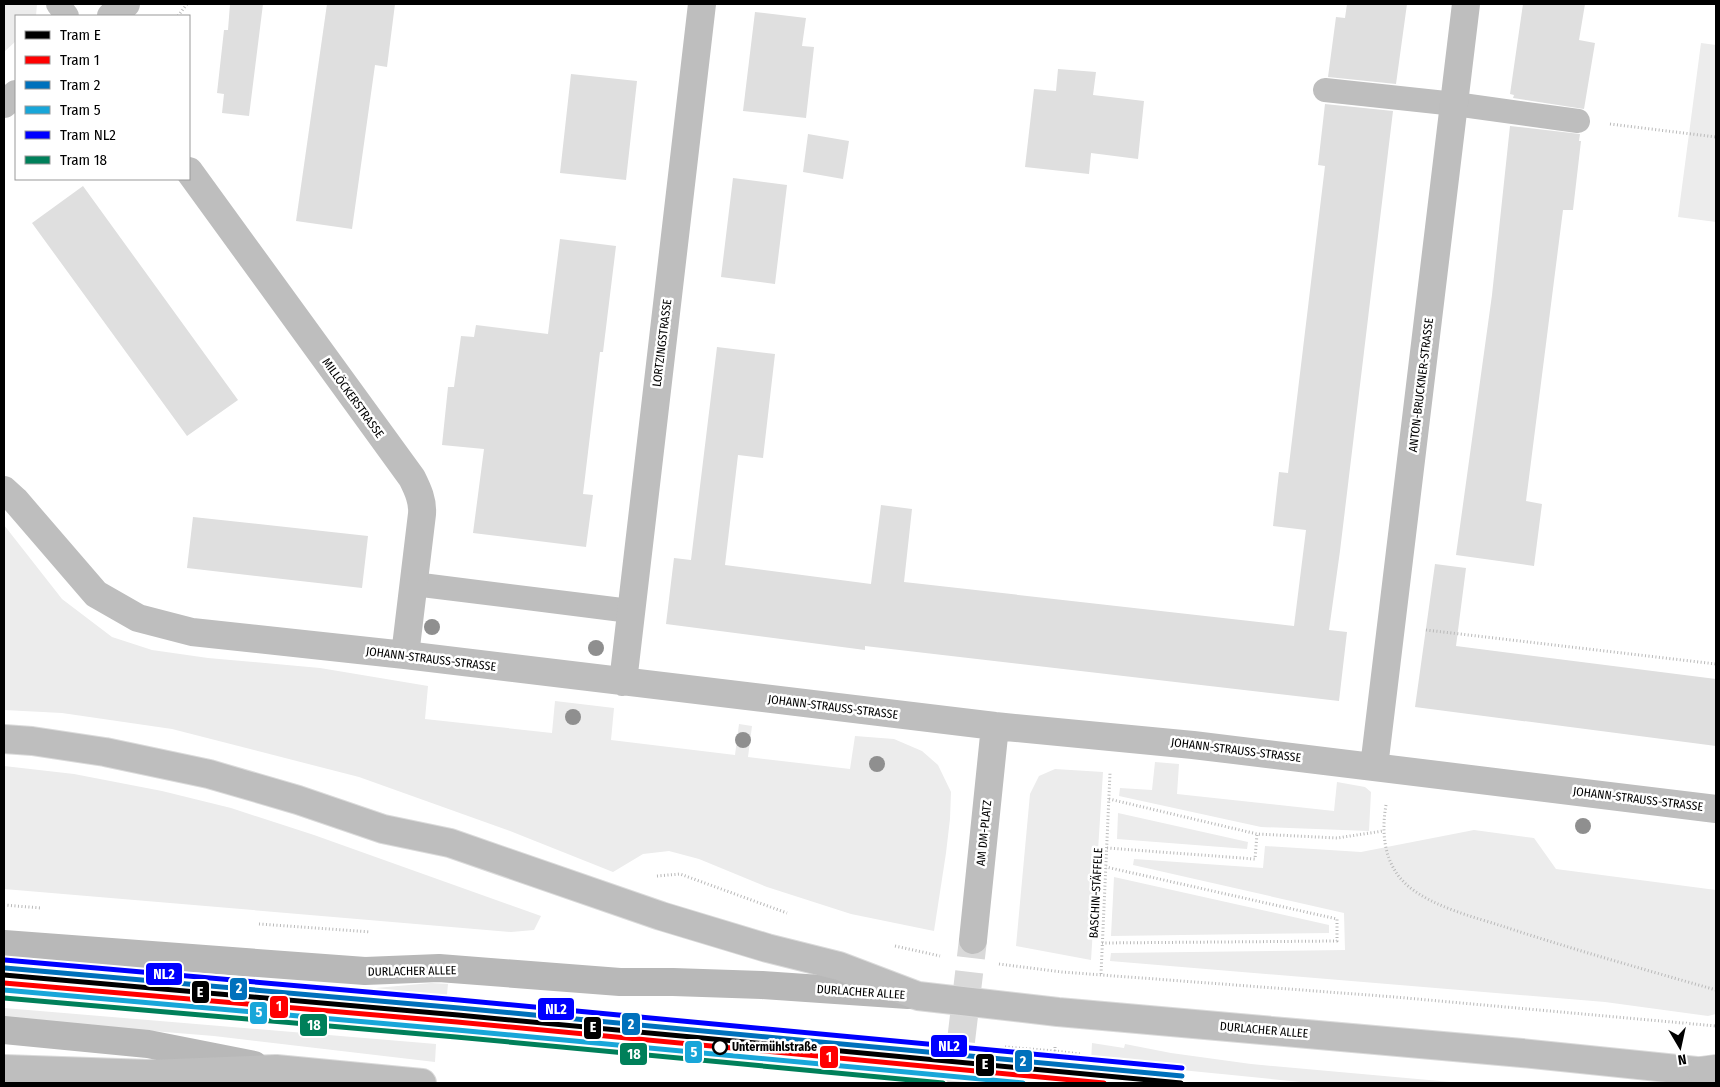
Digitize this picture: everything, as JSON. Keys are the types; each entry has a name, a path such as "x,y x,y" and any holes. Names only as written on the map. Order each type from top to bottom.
{"main road":[{"name":"DURLACHER ALLEE","path":"4,944 365,972 439,968 610,981 762,985 918,996"},
{"path":"4,1030 148,1044 276,1069"}],"street":[{"path":"112,15 126,4"},
{"name":"LORTZINGSTRASSE","path":"623,682 702,4"},
{"name":"ANTON-BRUCKNER-STRASSE","path":"1382,768 1391,625 1466,4"},
{"path":"4,104 15,95"},
{"name":"MILLÖCKERSTRASSE","path":"190,172 412,478 423,506 406,655"},
{"name":"JOHANN-STRAUSS-STRASSE","path":"4,490 15,500 96,594 138,618 192,632 406,655 995,726 1193,745 1716,809"},
{"name":"AM DM-PLATZ","path":"973,940 995,726"},
{"path":"4,739 32,741 105,752 209,774 383,828 450,843 714,933 839,966 918,996"},
{"name":"DURLACHER ALLEE","path":"918,996 1058,1012 1711,1071"},
{"path":"4,1070 148,1074 276,1069 422,1083"}],"lane":[{"path":"58,4 66,15"},
{"path":"1325,90 1455,104 1578,121"},
{"path":"414,584 630,611"}],"path":[{"path":"179,15 188,4"},
{"path":"1578,121 1716,137"},
{"path":"1391,625 1716,664"},
{"path":"1382,768 1383,831 1386,847 1394,869 1408,886 1441,906 1568,948 1716,990"},
{"path":"1109,799 1258,834 1337,838 1383,831"},
{"name":"BASCHIN-STÄFFELE","path":"1101,974 1108,812"},
{"path":"1107,848 1255,859 1258,834"},
{"path":"1102,943 1337,941 1337,919 1106,867"},
{"path":"628,904 648,882 658,876 680,874 788,914"},
{"path":"4,905 42,908"},
{"path":"256,924 373,933"},
{"path":"890,945 942,956"},
{"path":"998,964 1716,1026"},
{"path":"1005,1047 1055,1052"}],"shaded area":[{"path":"4,4 37,4 36,15 15,15 15,42 4,52"},
{"path":"1701,43 1716,45 1716,222 1678,217"},
{"path":"4,525 62,599 112,637 152,650 208,658 320,668 428,686 425,719 552,733 555,701 614,708 611,740 735,755 739,724 752,726 748,757 850,769 855,736 894,739 922,751 938,765 951,792 946,853 934,931 851,914 767,887 699,859 669,851 643,854 613,872 510,831 359,777 172,729 62,713 4,710"},
{"path":"1155,762 1179,764 1177,794 1334,811 1337,782 1365,787 1371,792 1369,831 1261,827 1119,796 1120,788 1152,790"},
{"path":"4,766 74,774 162,791 231,808 314,835 541,916 534,930 511,932 4,889"},
{"path":"1055,769 1103,772 1091,960 1016,946 1030,794 1039,776"},
{"path":"1118,813 1248,842 1247,849 1117,839"},
{"path":"1474,830 1534,838 1556,869 1716,890 1716,1014 1708,1016 1605,1002 1110,961 1111,953 1345,950 1344,913 1133,865 1134,859 1263,868 1265,846 1361,852"},
{"path":"1114,877 1329,925 1329,933 1111,936"},
{"path":"431,983 448,984 446,1005 327,993 328,986 376,988"},
{"path":"4,1008 436,1044 435,1062 214,1036 4,1019"},
{"path":"1092,1043 1124,1048 1125,1044 1171,1053 1251,1064 1462,1083 1311,1083 1091,1063"}],"building":[{"path":"230,4 263,4 249,116 222,113 224,94 217,93 224,30 228,30"},
{"path":"327,4 395,4 387,67 375,65 352,229 296,221"},
{"path":"1347,4 1407,4 1396,84 1328,77 1336,17 1345,18"},
{"path":"1523,4 1585,4 1579,40 1595,43 1584,109 1513,98 1514,95 1510,94"},
{"path":"755,12 806,18 802,46 814,47 806,118 743,111"},
{"path":"1058,69 1096,72 1093,95 1144,101 1138,159 1091,153 1089,174 1025,167 1034,89 1056,91"},
{"path":"571,74 637,81 626,180 560,173"},
{"path":"1325,104 1393,111 1329,630 1347,632 1339,701 865,646 865,650 666,624 674,558 691,560 717,347 775,354 763,458 738,455 725,565 871,584 881,505 912,509 904,582 1294,626 1306,530 1273,526 1279,472 1288,473 1325,166 1318,165"},
{"path":"1510,126 1580,134 1579,141 1581,141 1573,210 1563,210 1526,501 1542,504 1534,566 1456,555 1492,295"},
{"path":"808,134 849,141 843,179 803,172"},
{"path":"733,178 787,185 775,284 721,277"},
{"path":"83,186 238,400 187,436 32,223"},
{"path":"560,239 616,246 603,352 600,352 583,494 593,495 586,547 473,533 484,449 442,445 448,387 454,387 461,336 474,337 476,325 548,334"},
{"path":"193,517 368,536 362,588 187,568"},
{"path":"1435,564 1466,568 1456,646 1716,679 1716,746 1415,707"}],"tunnel":[{"path":"956,1083 973,940"}],"tram line":[{"name":"NL2","path":"5,960 459,1000 1182,1068"},
{"name":"2","path":"5,968 459,1008 1182,1076"},
{"name":"E","path":"4,975 458,1015 1181,1083"},
{"name":"1","path":"4,983 457,1022 1104,1083"},
{"name":"5","path":"4,990 1023,1083"},
{"name":"18","path":"4,998 456,1037 943,1083"}],"place":[{"name":"Untermühlstraße","path":"720,1047"}]}
